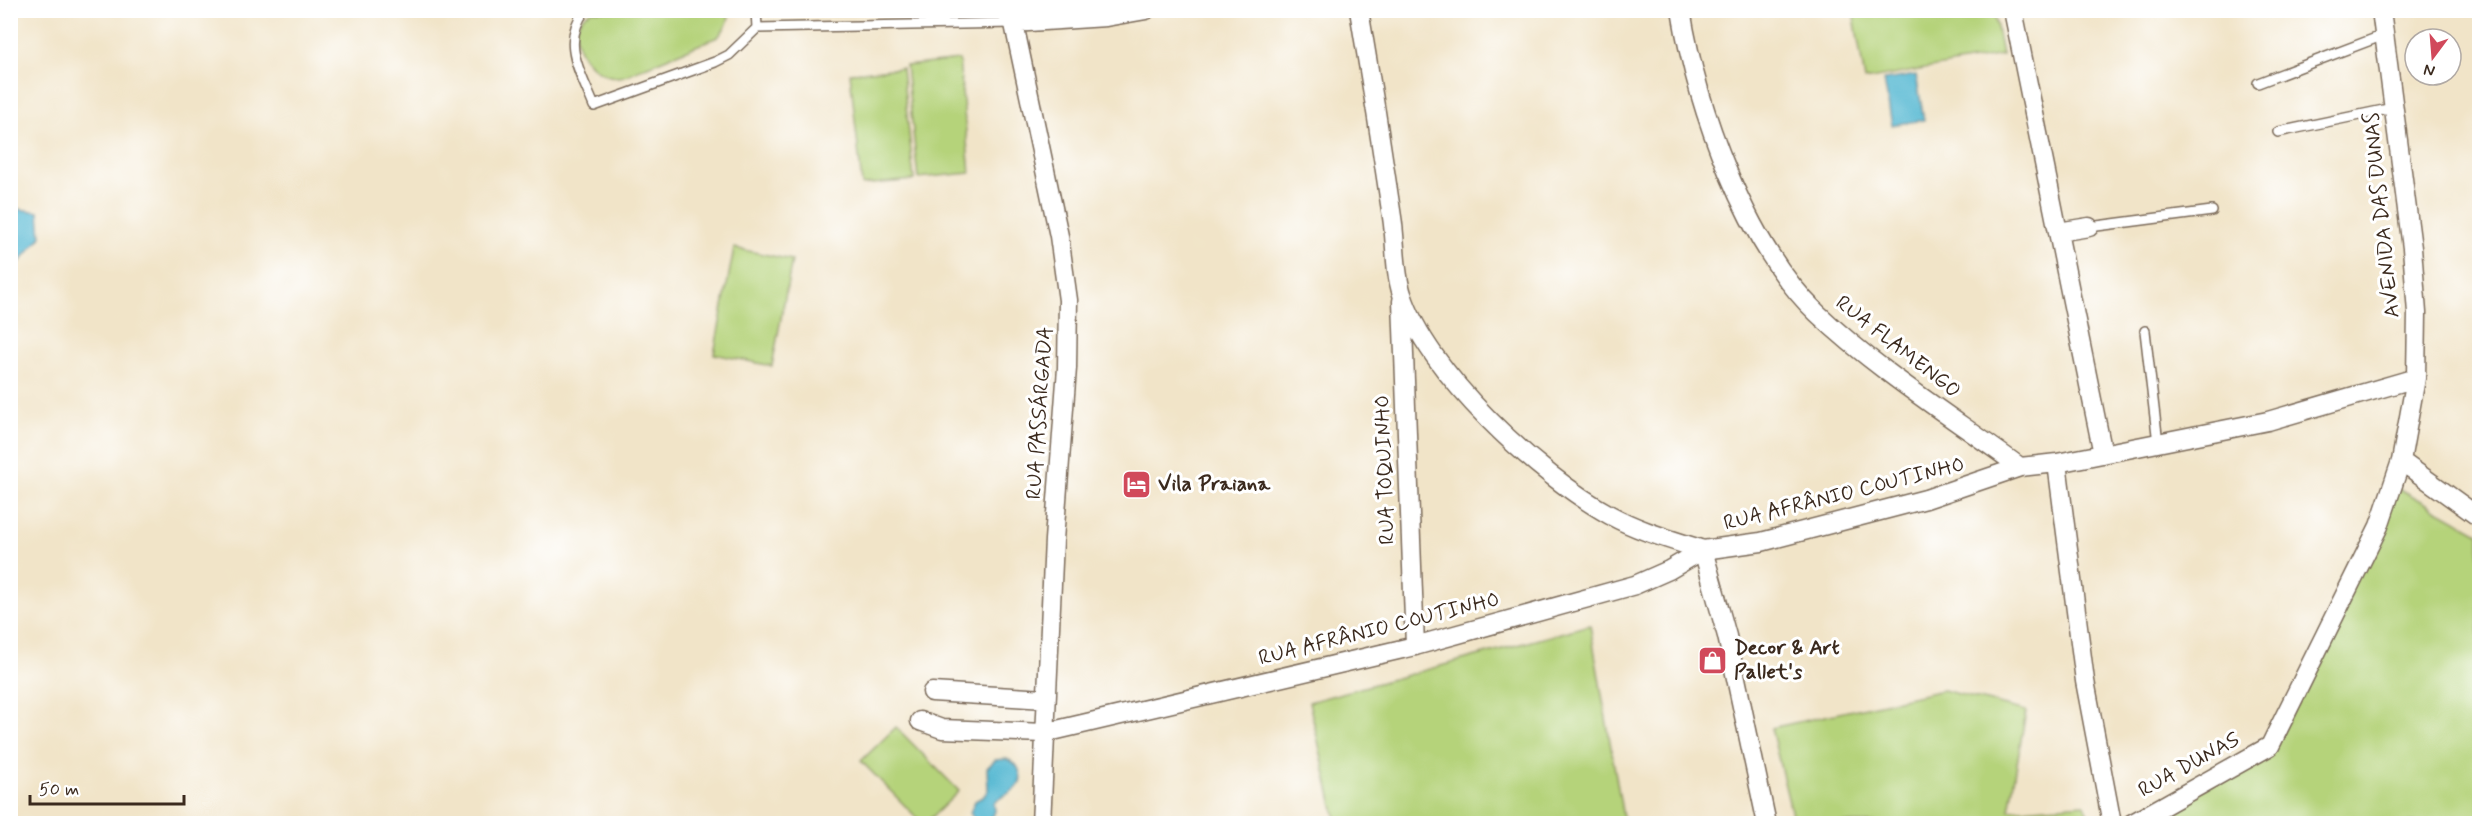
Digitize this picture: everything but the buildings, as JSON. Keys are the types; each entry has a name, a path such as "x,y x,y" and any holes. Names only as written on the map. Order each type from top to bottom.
{"street":[{"path":"1012,17 1106,17 1146,10"},
{"name":"RUA TOQUINHO","path":"1359,10 1393,220 1401,293 1415,646"},
{"name":"RUA FLAMENGO","path":"1681,10 1693,71 1709,123 1759,234 1784,275 1815,312 1847,340 2020,467"},
{"path":"2013,10 2103,454"},
{"name":"AVENIDA DAS DUNAS","path":"2270,746 2379,526 2401,460 2416,378 2417,313 2413,259 2381,10"},
{"name":"RUA PASSÁRGADA","path":"1012,17 1059,236 1068,300 1067,368 1054,540 1041,824"},
{"path":"2058,232 2089,227"},
{"path":"1401,293 1424,341 1446,369 1485,415 1546,471 1577,495 1611,516 1647,532 1703,550 1727,636 1767,824"},
{"name":"RUA AFRÂNIO COUTINHO","path":"921,721 942,729 1044,733 1415,646 1635,585 1669,570 1703,550 1772,540 1926,499 2020,467 2056,463 2268,421 2416,378"},
{"path":"2401,460 2480,518"},
{"path":"2056,463 2085,681 2112,824"},
{"path":"932,692 1046,699"},
{"name":"RUA DUNAS","path":"2131,824 2270,746"}],"lane":[{"path":"585,10 576,22 572,36 573,50 594,106 722,58 742,45 757,28 756,10"},
{"path":"757,28 1012,17"},
{"path":"2258,83 2384,35"},
{"path":"2278,132 2393,108"},
{"path":"2089,227 2212,211"},
{"path":"2145,331 2158,443"}],"green space":[{"path":"593,11 729,11 729,18 718,37 629,75 619,77 607,75 596,69 580,50 576,38 577,27 582,18"},
{"path":"1853,11 1994,11 2002,55 1865,80"},
{"path":"959,60 970,173 918,178 906,66"},
{"path":"902,68 914,180 862,185 850,73"},
{"path":"734,248 792,260 772,366 714,354"},
{"path":"2393,485 2479,533 2479,823 2148,824 2270,746"},
{"path":"1590,625 1624,823 1337,823 1309,702"},
{"path":"1943,690 2026,711 2009,810 2084,804 2091,823 1794,823 1771,728"},
{"path":"896,727 959,791 926,823 922,823 861,761"}],"water":[{"path":"1916,75 1924,120 1892,125 1884,80"},
{"path":"11,208 39,212 41,237 11,272"},
{"path":"1007,759 1018,768 1021,779 1019,784 994,803 995,811 991,821 979,822 970,813 975,801 984,796 988,790 987,768 995,760"}],"place":[{"name":"Vila Praiana","path":"1137,484"},
{"name":"Decor & Art Pallet's","path":"1713,660"}]}
